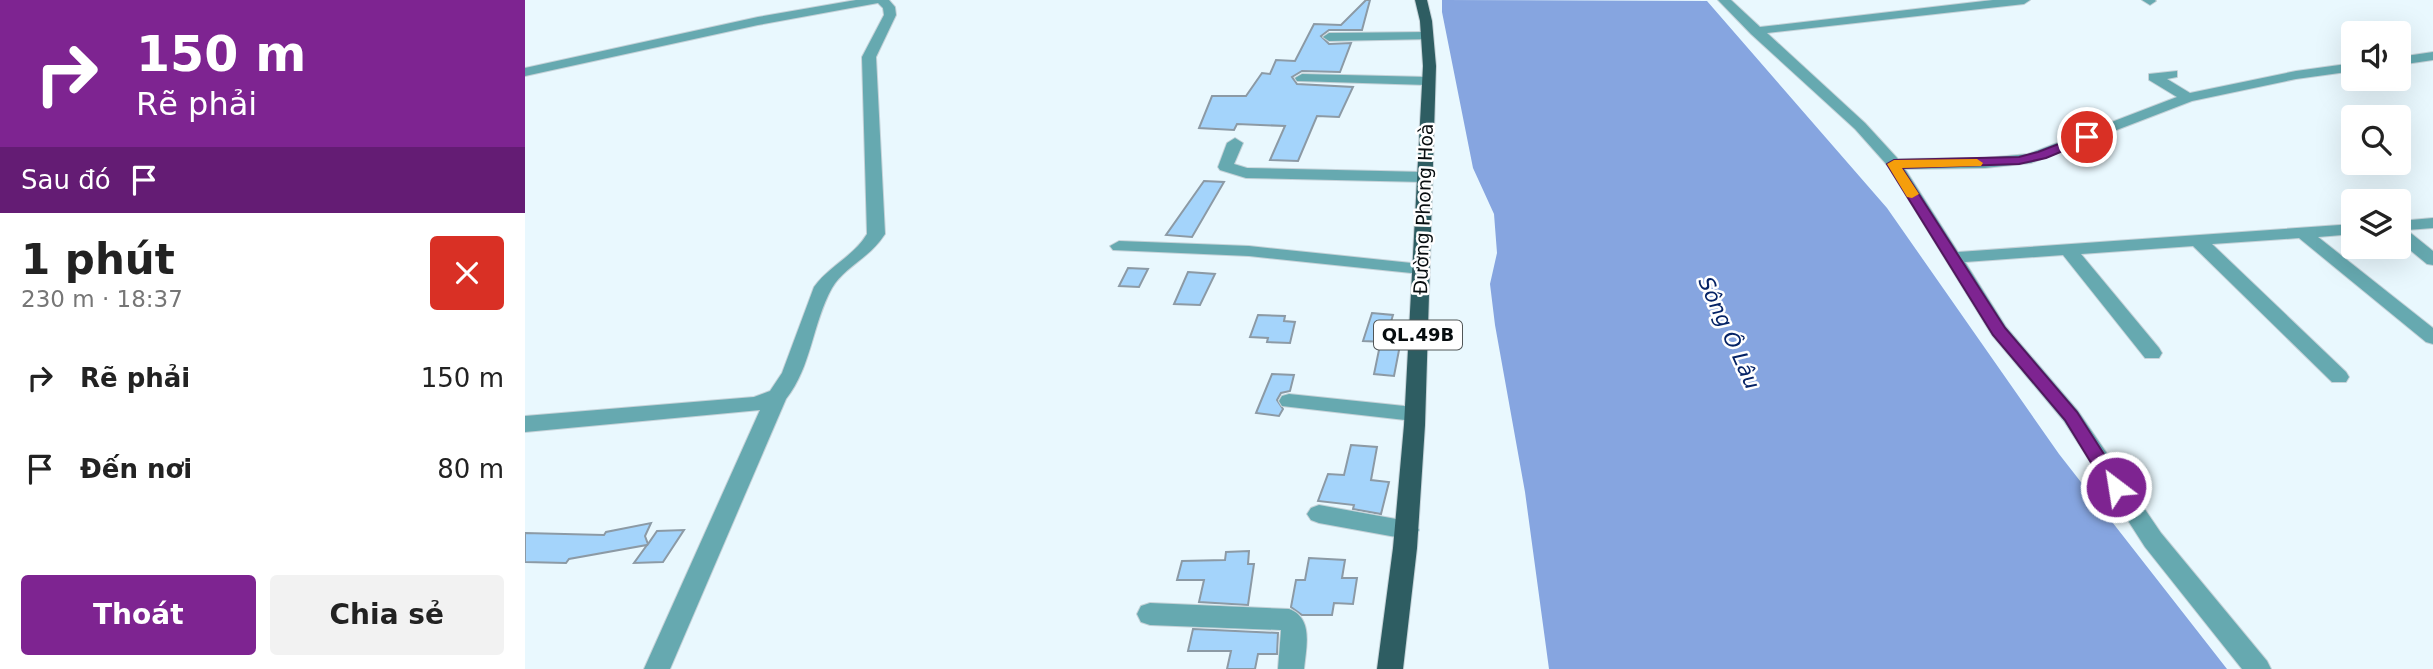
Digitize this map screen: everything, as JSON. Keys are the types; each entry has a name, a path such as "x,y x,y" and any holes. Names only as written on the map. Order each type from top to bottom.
{"main road":[{"name":"Đường Phong Hoà","path":"1390,669 1407,530 1421,269 1428,81 1427,36 1421,0"}],"street":[{"path":"525,72 758,21 876,0"},
{"path":"657,669 777,396 787,383 823,288 869,245 876,234 869,57 890,15 882,0"},
{"path":"1728,0 1755,31 1860,125 1894,164 1999,331 2071,416 2153,540 2258,669"},
{"path":"1755,31 2024,0"},
{"path":"1329,37 1427,36"},
{"path":"2411,59 2433,56"},
{"path":"1894,164 1985,163 2031,159 2188,98 2305,73 2341,69"},
{"path":"2172,74 2154,77 2188,98"},
{"path":"1302,78 1428,81"},
{"path":"1235,143 1226,166 1246,173 1424,177"},
{"path":"2411,225 2433,223"},
{"path":"1952,258 2341,230"},
{"path":"2304,233 2433,338"},
{"path":"2198,241 2339,377"},
{"path":"2411,242 2433,260"},
{"path":"1119,246 1249,251 1421,269"},
{"path":"2069,251 2152,353"},
{"path":"525,424 757,404 777,396"},
{"path":"1289,401 1414,414"},
{"path":"1319,514 1407,530"},
{"path":"1150,614 1289,620 1294,626 1291,669"}],"water":[{"name":"Sông Ô Lâu","path":"1442,0 1707,1 1887,208 2059,454 2227,669 1549,669 1525,492 1490,284 1497,253 1494,214 1473,168 1442,12"}],"building":[{"path":"1366,0 1370,0 1362,30 1329,30 1321,36 1329,44 1351,43 1340,72 1302,71 1292,77 1297,84 1353,87 1339,117 1317,116 1298,161 1270,160 1285,126 1237,124 1234,130 1199,128 1212,96 1246,96 1262,73 1270,74 1276,60 1295,61 1314,24 1341,25"},
{"path":"1204,181 1224,182 1192,237 1166,235"},
{"path":"1128,268 1148,269 1139,287 1119,286"},
{"path":"1188,272 1215,274 1200,305 1174,304"},
{"path":"1372,313 1393,315 1385,342 1363,341"},
{"path":"1258,315 1285,316 1284,321 1295,322 1290,343 1267,342 1268,338 1250,337"},
{"path":"1380,345 1400,345 1394,376 1374,374"},
{"path":"1272,374 1294,375 1290,391 1281,393 1277,400 1283,409 1279,416 1256,413"},
{"path":"1351,445 1377,447 1371,480 1389,482 1381,514 1353,509 1354,505 1318,501 1328,474 1344,475"},
{"path":"651,523 645,536 648,544 657,531 684,530 663,562 634,563 647,545 569,559 566,563 525,562 525,533 604,535 606,532"},
{"path":"1249,551 1248,564 1254,564 1248,605 1199,602 1204,580 1177,580 1182,561 1225,560 1226,552"},
{"path":"1309,558 1345,560 1342,578 1357,578 1353,604 1334,603 1332,615 1302,615 1291,607 1296,580 1305,580"},
{"path":"1193,629 1278,633 1277,654 1258,654 1255,669 1227,669 1231,651 1188,651"}],"slow traffic":[{"path":"1912,194 1894,164 1977,163"}],"route":[{"path":"2087,137 2031,159 1985,163 1894,164 1999,331 2071,416 2116,487"}]}
